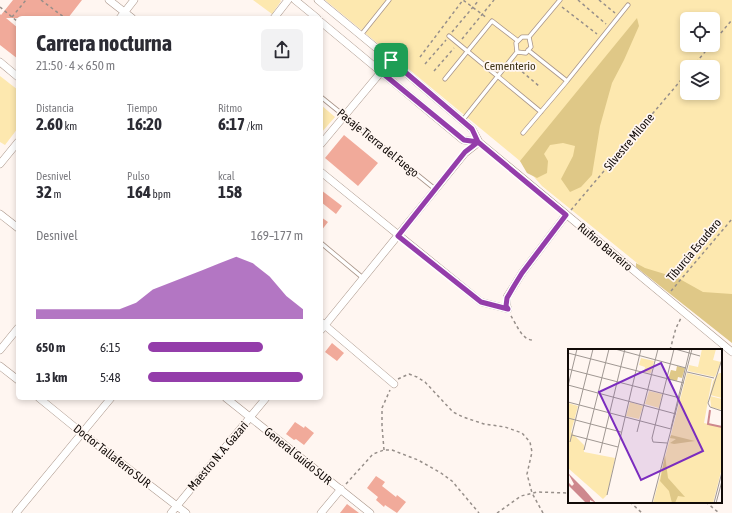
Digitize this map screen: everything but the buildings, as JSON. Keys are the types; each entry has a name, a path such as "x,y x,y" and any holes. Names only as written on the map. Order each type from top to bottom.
{"street":[{"path":"109,0 122,15 134,0"},
{"path":"276,16 288,0"},
{"path":"295,0 314,16"},
{"path":"318,0 462,120 472,129 478,142"},
{"path":"323,24 464,140 478,142"},
{"path":"323,142 391,60"},
{"path":"0,62 16,75"},
{"path":"323,325 436,190 465,152 478,142"},
{"name":"Rufino Barreiro","path":"478,142 568,213 732,352"},
{"path":"0,164 16,144"},
{"path":"323,174 481,302 508,309"},
{"path":"508,309 506,306 507,298 522,273 568,213"},
{"path":"0,214 16,226"},
{"path":"323,327 394,384"},
{"path":"0,350 16,330"},
{"path":"0,366 16,378"},
{"name":"Doctor Tallaferro SUR","path":"41,400 186,513"},
{"path":"16,513 109,400"},
{"name":"General Guido SUR","path":"229,400 370,513"},
{"name":"Maestro N. A. Gazari","path":"171,513 264,400"},
{"path":"321,513 341,489"}],"lane":[{"path":"361,35 389,0"},
{"path":"529,38 559,2"},
{"path":"523,133 628,5"},
{"path":"445,79 492,21 518,40"},
{"path":"449,36 541,112"},
{"path":"462,120 517,52 516,43 518,40 522,37 529,38"},
{"path":"517,52 526,53 531,47 529,38"},
{"path":"528,50 567,81"},
{"name":"Pasaje Tierra del Fuego","path":"323,98 436,190"},
{"path":"323,246 363,278"}],"path":[{"path":"12,17 26,0"},
{"path":"41,0 62,16"},
{"path":"420,58 463,0 492,21"},
{"path":"434,71 494,0"},
{"path":"578,0 606,24"},
{"path":"599,0 616,14"},
{"path":"559,2 598,35"},
{"path":"0,7 16,20"},
{"path":"720,34 732,20"},
{"path":"698,60 705,52"},
{"path":"510,61 539,86"},
{"name":"Silvestre Milone","path":"568,213 680,81"},
{"name":"Tiburcia Escudero","path":"670,293 732,219"},
{"path":"508,309 524,337 529,340 534,340"},
{"path":"670,349 676,328 685,313"},
{"path":"384,450 382,408 389,392 397,380 408,374 417,377 425,382 453,412 484,424 505,427 522,433 530,442 532,452 528,474 532,493 542,513"},
{"path":"341,489 374,454 384,450 392,450 418,460 452,480 479,513"},
{"path":"497,513 521,496 537,492 568,493"},
{"path":"631,503 642,513"},
{"path":"707,503 719,513"}],"green space":[{"path":"253,0 280,0 281,1 272,14"},
{"name":"Cementerio","path":"325,0 732,0 732,340 542,186 520,161"},
{"path":"0,76 16,88 16,131 5,145 0,142"},
{"path":"323,107 335,117 323,131"}],"shaded area":[{"path":"637,18 639,26 612,83 600,126 592,175 581,187 570,192 561,179 573,156 575,146 563,143 550,145 544,154 548,161 547,173 537,178 527,173 520,161"},
{"path":"636,263 645,268 678,278 703,292 732,294 732,343 636,267"}],"route":[{"path":"391,60 381,72 464,140 478,142 566,215 522,273 507,298 506,306 508,309 481,302 398,236 465,152 478,142 472,129 391,60"}]}
